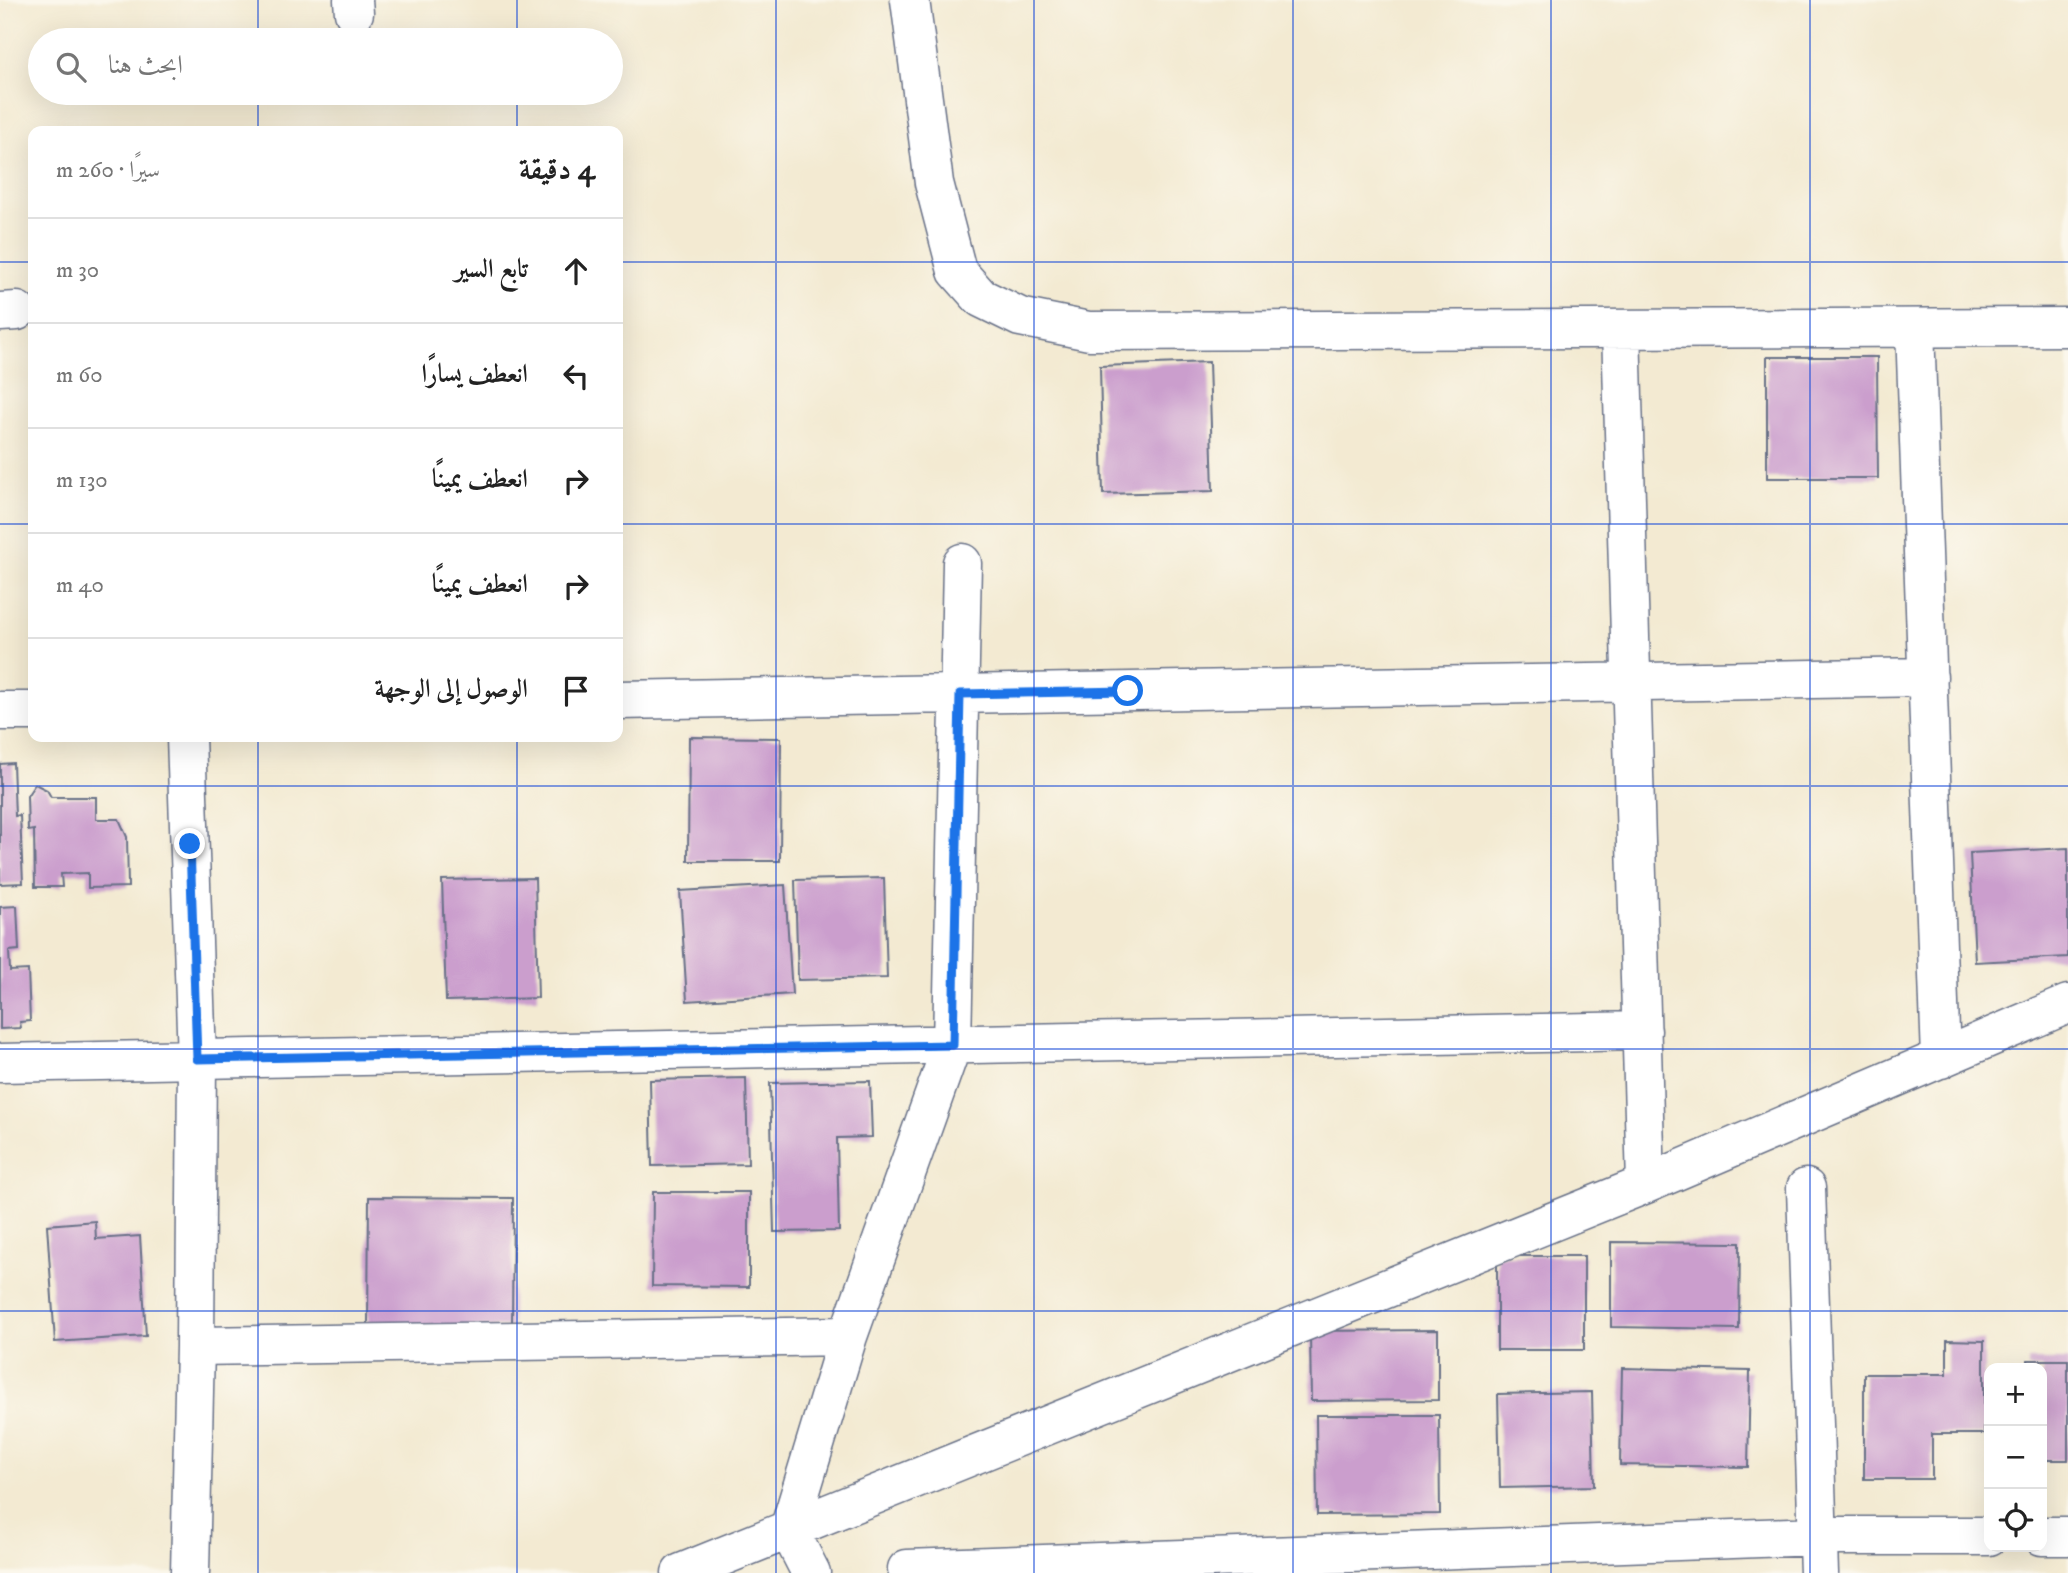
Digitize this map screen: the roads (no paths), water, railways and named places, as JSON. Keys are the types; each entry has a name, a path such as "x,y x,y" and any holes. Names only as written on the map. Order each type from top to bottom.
{"street":[{"path":"910,0 934,183 957,271 981,298 1020,317 1089,331 2068,327"},
{"path":"1915,328 1941,1059"},
{"path":"1620,330 1646,1184"},
{"path":"811,1573 789,1530 848,1336 953,1045 962,563"},
{"path":"623,701 1928,677"},
{"path":"0,711 28,711"},
{"path":"186,742 197,1059 190,1573"},
{"path":"681,1573 1646,1184 2068,1004"},
{"path":"0,1063 1642,1031"},
{"path":"1806,1188 1819,1555"},
{"path":"195,1346 848,1336"},
{"path":"2047,1536 2068,1536"},
{"path":"907,1569 1819,1555 1984,1537"}]}
